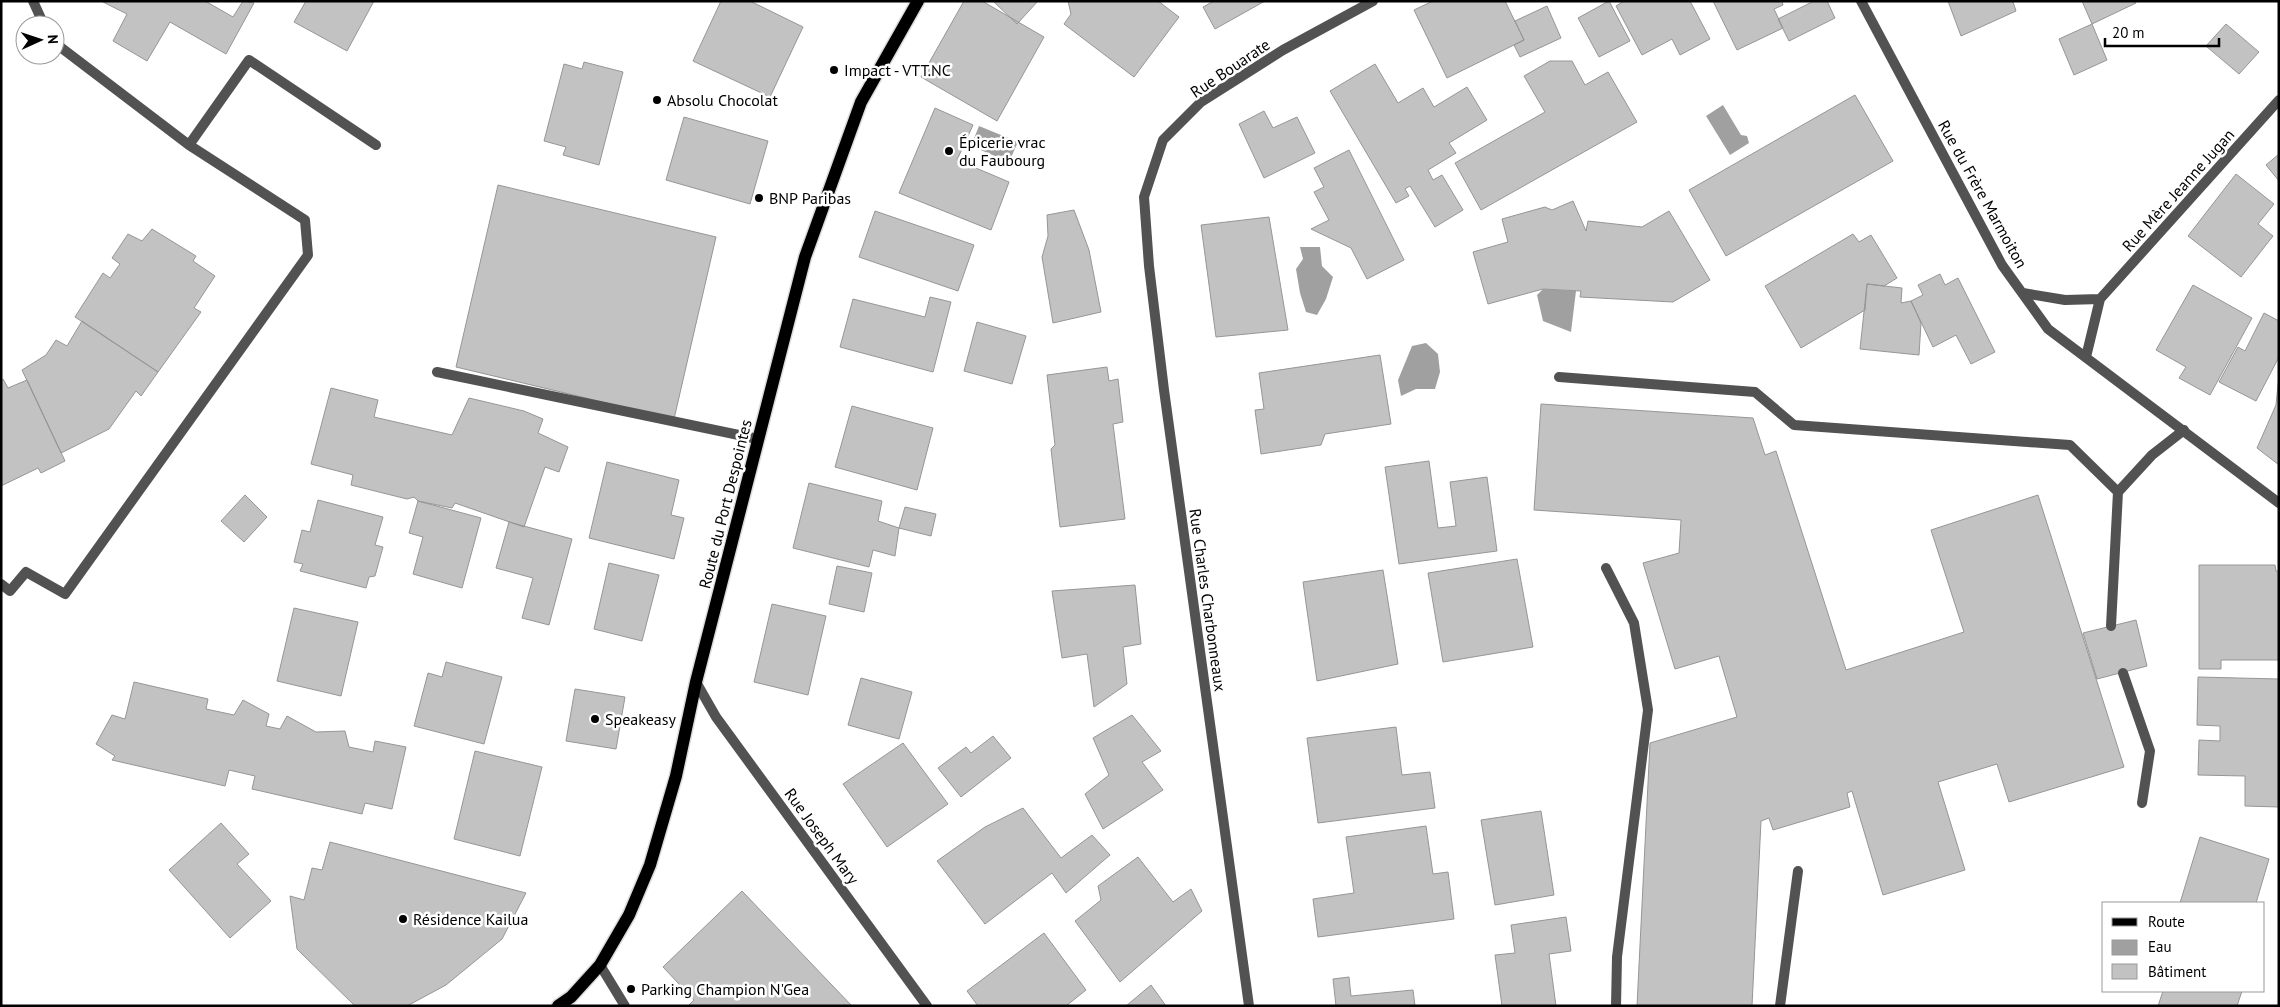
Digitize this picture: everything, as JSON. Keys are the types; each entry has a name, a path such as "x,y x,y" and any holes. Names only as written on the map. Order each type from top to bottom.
{"main road":[{"name":"Route du Port Despointes","path":"558,1006 571,998 600,965 629,916 650,865 676,776 696,682 805,257 861,102 918,1"}],"street":[{"path":"33,1 39,15"},
{"name":"Rue Bouarate","path":"1144,197 1163,140 1201,102 1283,50 1373,1"},
{"name":"Rue du Frère Marmoiton","path":"1861,1 2002,265 2048,329 2279,503"},
{"path":"1,584 10,591 26,572 65,594 308,255 305,220 190,145 65,51"},
{"path":"190,145 249,60 376,145"},
{"name":"Rue Mère Jeanne Jugan","path":"2086,357 2100,299 2279,100"},
{"name":"Rue Charles Charbonneaux","path":"1144,197 1148,266 1249,1006"},
{"path":"2023,293 2065,300 2100,299"},
{"path":"437,372 758,439"},
{"path":"1559,378 1755,392 1794,425 2070,445 2118,492"},
{"path":"2111,626 2118,492 2152,455 2184,430"},
{"path":"1606,568 1634,623 1648,710 1617,957 1616,1006"},
{"path":"2123,673 2150,751 2142,803"},
{"name":"Rue Joseph Mary","path":"696,682 716,717 927,1006"},
{"path":"1780,1006 1798,871"},
{"path":"600,965 625,1006"}],"water":[{"path":"1723,105 1741,135 1747,136 1749,143 1730,155 1706,116"},
{"path":"979,126 1018,142 1009,162 971,146"},
{"path":"1300,247 1320,247 1322,266 1333,277 1326,299 1317,315 1306,312 1300,293 1296,269 1303,259"},
{"path":"1543,289 1576,291 1571,332 1543,321 1537,295"},
{"path":"1426,343 1438,354 1440,372 1435,389 1416,389 1401,396 1398,380 1412,346"}],"building":[{"path":"101,1 205,1 233,17 243,1 254,3 226,54 170,22 147,61 113,41 127,14"},
{"path":"306,1 374,1 347,51 294,22"},
{"path":"721,1 750,1 803,27 770,97 693,61"},
{"path":"964,1 982,1 1044,37 997,121 921,77"},
{"path":"993,1 1038,1 1017,24"},
{"path":"1068,1 1158,1 1179,17 1134,77 1064,24 1071,14"},
{"path":"1214,1 1265,1 1215,29 1203,7"},
{"path":"1433,1 1505,1 1524,40 1447,78 1414,10"},
{"path":"1609,1 1630,41 1599,57 1578,18"},
{"path":"1624,1 1690,1 1710,39 1680,55 1672,39 1642,55 1616,6"},
{"path":"1713,1 1782,1 1783,5 1774,9 1783,28 1737,50"},
{"path":"1814,1 1827,1 1835,18 1789,41 1778,19"},
{"path":"1948,1 2016,1 2013,2 2016,11 1961,36"},
{"path":"2082,1 2135,1 2136,3 2092,24"},
{"path":"1547,6 1561,38 1520,57 1514,45 1524,40 1515,21"},
{"path":"2092,24 2107,60 2074,75 2059,39"},
{"path":"2226,24 2259,52 2239,74 2206,46"},
{"path":"1550,61 1572,61 1585,85 1608,72 1637,122 1481,210 1455,163 1545,112 1524,76"},
{"path":"584,62 623,72 599,165 563,155 566,147 544,141 564,64 582,69"},
{"path":"1375,64 1398,103 1423,88 1434,107 1467,87 1487,120 1449,143 1456,153 1428,170 1433,180 1442,175 1463,210 1435,227 1410,186 1405,189 1409,196 1396,203 1330,91"},
{"path":"1855,95 1893,161 1726,256 1689,190"},
{"path":"935,108 973,125 957,160 1009,182 991,230 899,193"},
{"path":"1264,111 1273,128 1297,117 1315,153 1264,178 1239,124"},
{"path":"684,117 768,141 750,204 666,180"},
{"path":"1349,150 1404,260 1367,279 1351,248 1311,229 1329,220 1314,192 1324,187 1314,168"},
{"path":"2279,154 2279,181 2266,165"},
{"path":"2236,174 2274,204 2258,224 2273,236 2241,277 2188,236"},
{"path":"498,185 716,237 674,419 456,367"},
{"path":"1573,201 1586,231 1588,221 1642,227 1669,211 1710,280 1673,302 1580,297 1581,291 1543,289 1488,304 1473,252 1508,242 1502,219 1545,207 1552,210"},
{"path":"1074,210 1089,250 1101,312 1053,323 1042,257 1048,236 1047,215"},
{"path":"875,211 974,245 958,291 859,257"},
{"path":"1269,217 1288,330 1216,337 1201,225"},
{"path":"152,229 196,256 193,261 215,276 194,308 201,312 158,372 75,317 103,273 110,278 120,264 112,258 128,234 142,241"},
{"path":"1853,234 1859,242 1871,235 1897,278 1884,286 1867,284 1865,310 1801,348 1765,286"},
{"path":"1940,274 1945,285 1958,278 1995,352 1971,364 1956,335 1933,347 1911,301 1923,295 1918,285"},
{"path":"1867,284 1902,288 1901,303 1911,301 1921,323 1919,355 1860,349"},
{"path":"2193,285 2252,318 2210,395 2179,378 2186,367 2156,350"},
{"path":"930,297 951,302 933,372 840,347 853,299 925,317"},
{"path":"2264,313 2279,321 2279,357 2256,401 2219,382 2238,347 2245,351"},
{"path":"82,321 158,372 141,396 136,391 109,429 61,453 22,370 46,355 56,340 67,346"},
{"path":"977,322 1026,336 1012,384 964,371"},
{"path":"1380,355 1391,424 1325,434 1321,445 1261,454 1255,410 1264,409 1259,373"},
{"path":"1107,367 1109,381 1118,379 1123,422 1113,424 1125,519 1060,527 1051,449 1055,445 1047,375"},
{"path":"2279,375 2279,465 2257,448 2276,405"},
{"path":"3,379 8,388 27,380 65,461 41,473 38,468 1,486 1,380"},
{"path":"331,388 378,400 374,417 452,435 469,398 524,411 543,419 538,433 568,447 559,472 545,467 524,527 455,503 452,508 418,501 414,497 407,499 351,485 353,475 311,464"},
{"path":"1541,404 1753,418 1765,455 1776,451 1846,670 1964,632 1931,530 2038,495 2124,767 2009,802 1997,764 1938,782 1965,870 1883,895 1852,791 1847,793 1850,807 1773,830 1769,818 1761,821 1752,1006 1637,1006 1650,743 1737,717 1719,656 1675,669 1643,563 1679,553 1681,520 1534,510"},
{"path":"852,406 933,428 917,490 835,467"},
{"path":"1429,461 1438,528 1456,526 1450,482 1487,477 1497,551 1399,564 1385,467"},
{"path":"607,462 679,480 671,515 684,518 674,559 589,538"},
{"path":"809,483 882,501 878,521 899,528 895,556 873,550 869,567 793,548"},
{"path":"245,495 267,517 244,542 221,521"},
{"path":"318,500 383,517 375,545 383,547 375,576 369,577 366,588 300,571 303,564 294,562 302,530 310,532"},
{"path":"418,501 481,518 462,588 413,574 423,537 409,533"},
{"path":"905,507 936,514 931,536 899,528"},
{"path":"509,522 572,539 549,625 522,618 533,578 496,568"},
{"path":"1517,559 1533,647 1443,662 1428,573"},
{"path":"609,563 659,575 642,641 594,629"},
{"path":"2199,565 2275,565 2276,571 2279,571 2279,660 2221,660 2221,669 2199,669"},
{"path":"837,566 872,573 864,612 829,604"},
{"path":"1383,570 1398,664 1317,681 1303,582"},
{"path":"1135,585 1141,644 1123,647 1127,684 1094,707 1087,654 1062,658 1052,591"},
{"path":"772,604 826,616 808,695 754,682"},
{"path":"294,608 358,622 341,696 277,681"},
{"path":"2136,620 2147,666 2097,679 2083,633"},
{"path":"446,662 502,677 484,744 414,726 428,673 442,677"},
{"path":"2198,677 2279,679 2279,807 2245,806 2245,776 2198,775 2199,740 2220,741 2220,726 2197,725"},
{"path":"861,678 912,692 899,739 848,725"},
{"path":"134,682 208,699 206,709 234,715 243,700 269,714 266,726 280,729 287,716 316,732 345,731 349,747 373,752 375,741 406,747 392,809 365,803 362,814 252,789 255,776 229,770 225,786 112,760 115,756 96,744 112,715 125,719"},
{"name":"Speakeasy","path":"575,689 625,697 616,749 566,741"},
{"path":"1132,715 1161,751 1142,762 1163,790 1103,829 1085,794 1109,775 1093,738"},
{"path":"1396,727 1402,775 1430,772 1435,808 1318,823 1307,738"},
{"path":"993,736 1011,758 961,797 938,768 966,747 971,753"},
{"path":"903,743 948,804 887,847 843,784"},
{"path":"475,751 542,767 520,856 454,839"},
{"path":"1023,808 1061,858 1092,835 1110,855 1066,893 1052,873 985,924 937,861 985,827"},
{"path":"1541,811 1554,895 1495,905 1481,820"},
{"path":"221,823 249,854 237,864 271,901 230,938 169,870"},
{"path":"1426,826 1433,874 1448,872 1454,919 1318,937 1313,899 1354,893 1346,837"},
{"path":"2200,837 2269,859 2256,902 2180,902"},
{"name":"Résidence Kailua","path":"330,842 526,893 502,939 446,985 407,1006 355,1006 297,949 290,896 304,900 312,868 322,870"},
{"path":"1138,857 1173,902 1191,889 1202,911 1120,982 1075,921 1101,900 1098,886"},
{"path":"742,891 852,1006 688,1006 694,1000 663,967"},
{"path":"1566,917 1571,951 1549,954 1556,1006 1502,1006 1495,955 1515,953 1511,925"},
{"path":"1044,933 1086,990 1066,1006 978,1006 967,991"},
{"path":"1349,977 1351,996 1413,990 1415,1006 1336,1006 1333,979"},
{"path":"1151,985 1166,1006 1126,1006"},
{"path":"2163,992 2242,992 2237,1006 2158,1006"}],"place":[{"name":"Impact - VTT.NC","path":"834,70"},
{"name":"Absolu Chocolat","path":"657,100"},
{"name":"Épicerie vrac du Faubourg","path":"949,151"},
{"name":"BNP Paribas","path":"759,198"},
{"name":"Speakeasy","path":"595,719"},
{"name":"Résidence Kailua","path":"403,919"},
{"name":"Parking Champion N'Gea","path":"631,989"}]}
